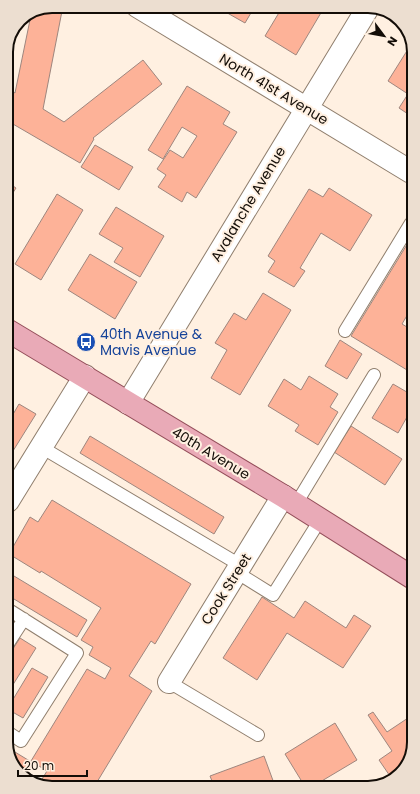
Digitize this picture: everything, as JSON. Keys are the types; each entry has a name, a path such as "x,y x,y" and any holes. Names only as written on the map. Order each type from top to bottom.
{"main road":[{"name":"40th Avenue","path":"13,333 289,500 407,574"}],"street":[{"name":"North 41st Avenue","path":"150,13 407,170"},
{"name":"Avalanche Avenue","path":"128,403 365,13"},
{"path":"13,493 85,376"},
{"name":"Cook Street","path":"168,682 238,568 289,500"}],"lane":[{"path":"345,331 407,230"},
{"path":"289,500 374,375"},
{"path":"42,447 238,568 274,595 320,520"},
{"path":"13,612 76,653 21,741 13,736"},
{"path":"13,636 24,619"},
{"path":"168,682 258,735"}],"building":[{"path":"52,13 62,13 43,109 64,122 143,60 162,84 93,138 94,139 80,163 13,124 13,92 15,93 30,21 37,16"},
{"path":"227,13 251,13 245,23"},
{"path":"279,13 321,13 296,55 265,36"},
{"path":"407,51 407,93 388,81"},
{"path":"187,86 230,112 223,124 237,132 196,198 187,192 182,202 158,187 166,175 157,169 170,150 183,158 197,136 182,127 163,159 148,150"},
{"path":"407,96 407,113 399,108"},
{"path":"95,145 133,167 119,190 81,167"},
{"path":"329,188 372,215 350,251 321,233 300,268 305,271 294,287 268,272 275,261 268,256 309,189 323,197"},
{"path":"57,194 83,210 41,280 15,264"},
{"path":"116,207 164,236 140,277 114,262 123,248 99,234"},
{"path":"407,245 407,316 402,324 407,327 407,370 351,336"},
{"path":"90,254 137,282 115,319 68,290"},
{"path":"263,293 291,310 240,395 211,378 227,350 215,343 234,313 246,320"},
{"path":"340,340 362,354 347,379 325,366"},
{"path":"309,376 338,394 330,407 338,412 318,445 295,431 299,425 268,406 284,379 301,390"},
{"path":"393,384 407,392 407,417 398,433 372,418"},
{"path":"19,404 36,414 13,451 13,414"},
{"path":"351,426 402,459 385,485 334,452"},
{"path":"90,436 224,517 214,534 80,453"},
{"path":"52,500 191,584 155,644 151,641 129,676 152,691 98,781 50,781 42,779 47,771 31,761 87,669 105,679 111,668 89,655 93,647 81,640 101,608 41,571 40,573 13,556 13,547 30,517 38,522"},
{"path":"13,575 87,620 77,637 13,598"},
{"path":"262,597 294,618 305,601 346,628 354,615 371,626 343,668 287,633 257,680 223,658"},
{"path":"20,638 36,648 13,685 13,649"},
{"path":"32,668 48,677 23,718 13,712 13,699"},
{"path":"373,712 387,732 407,719 406,752 400,763 389,775 379,760 392,751 368,715"},
{"path":"335,723 357,760 322,781 302,781 285,754"},
{"path":"15,752 33,763 27,772 26,771 18,761"},
{"path":"264,756 273,781 212,781 210,776"}],"place":[{"name":"40th Avenue & Mavis Avenue","path":"86,342"}]}
